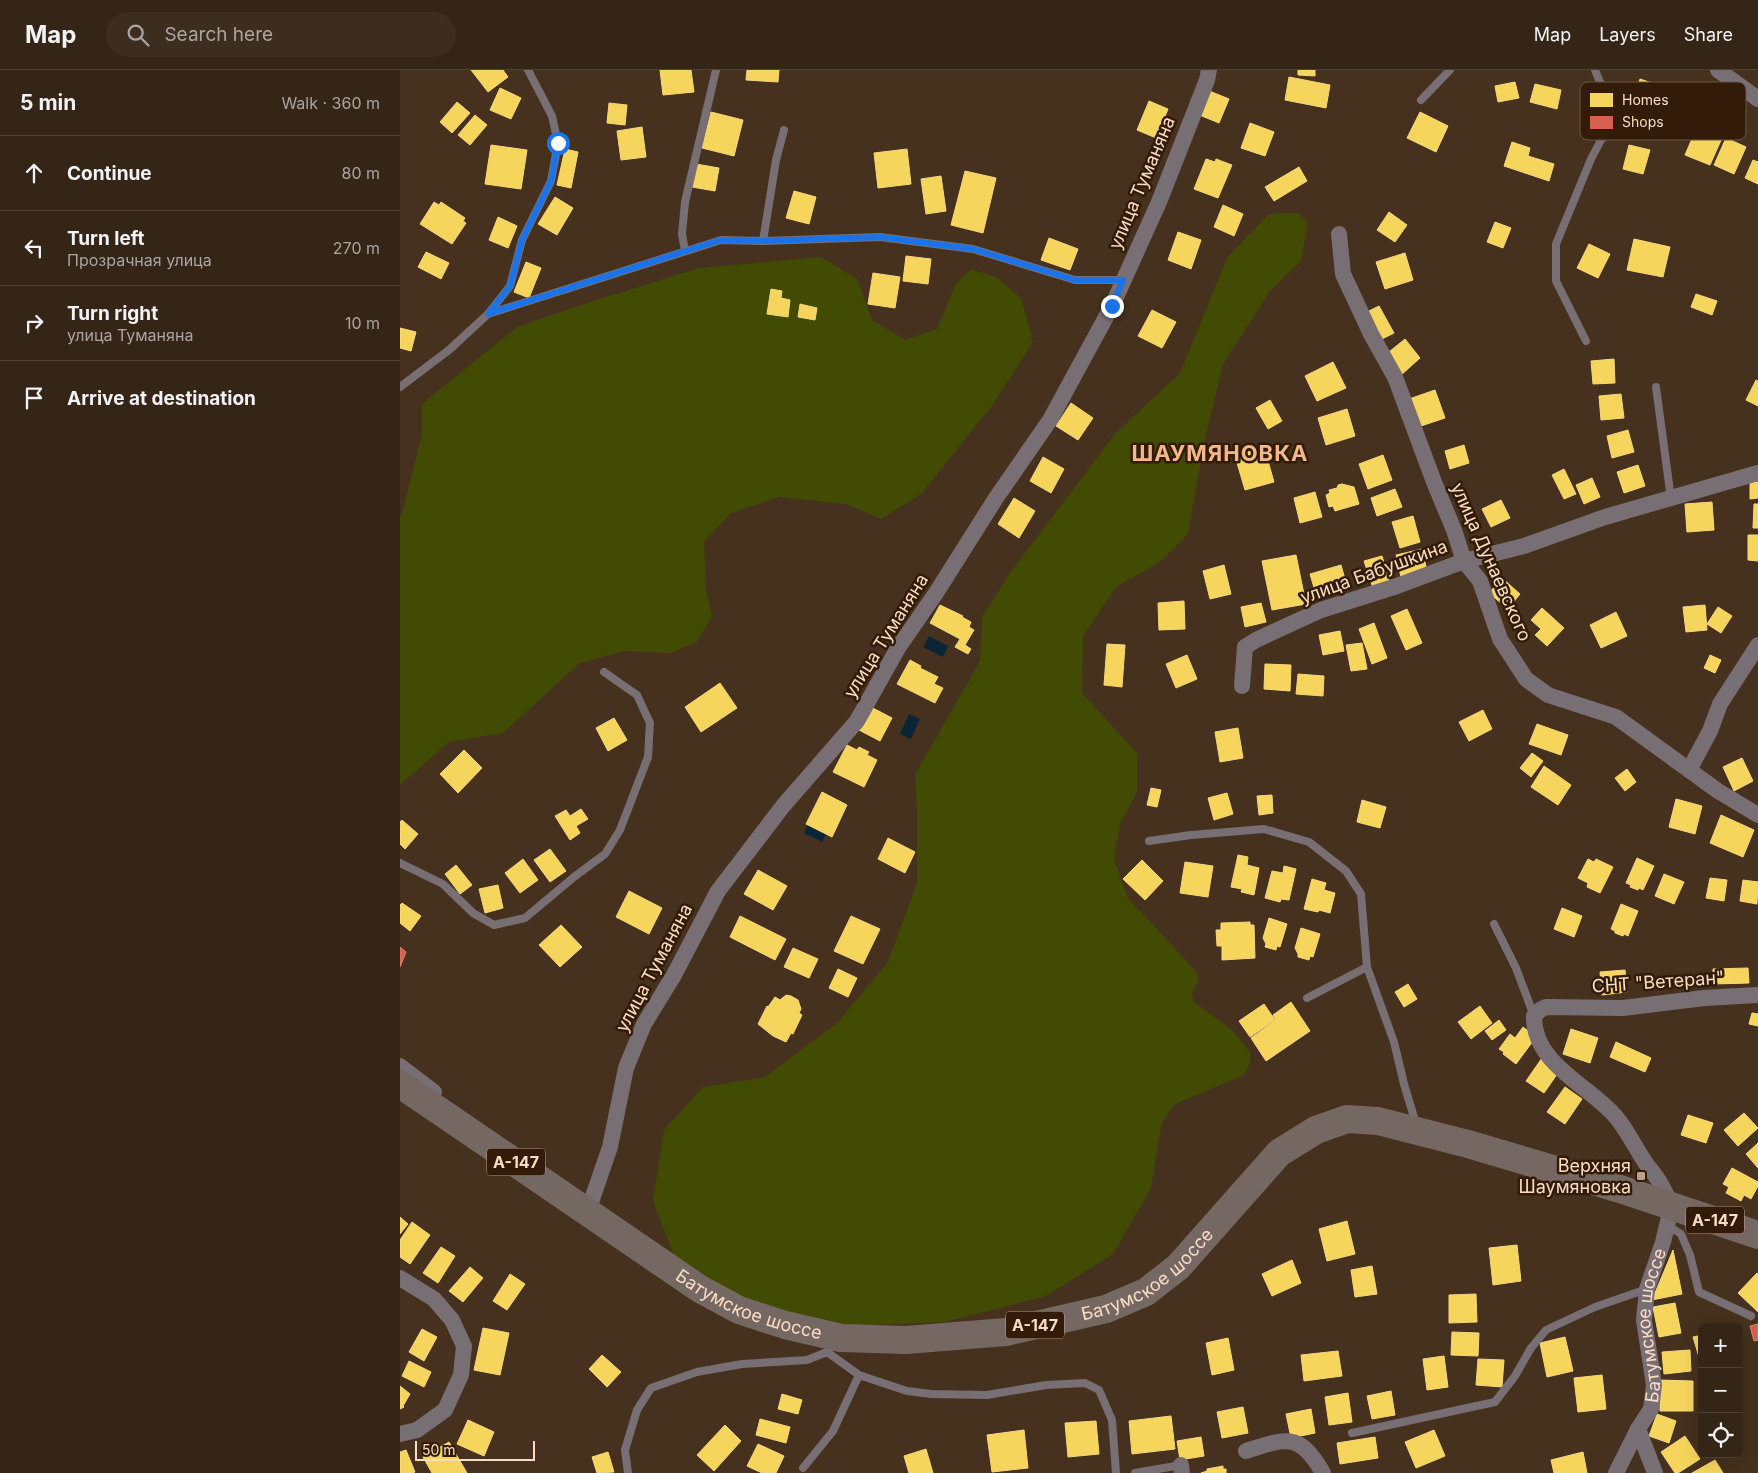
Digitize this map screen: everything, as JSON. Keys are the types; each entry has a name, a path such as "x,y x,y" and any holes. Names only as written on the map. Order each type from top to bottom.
{"highway":[{"name":"Батумское шоссе","path":"400,1084 700,1289 739,1310 785,1325 834,1345 1006,1332 1106,1309 1146,1292 1178,1266 1279,1153 1316,1130 1346,1119 1378,1120 1468,1144 1669,1215 1758,1235"}],"street":[{"name":"улица Туманяна","path":"588,1211 610,1147 626,1068 644,1024 674,975 718,891 783,806 857,721 898,648 996,498 1050,420 1112,306 1159,202 1207,80 1209,70"},
{"path":"1718,70 1735,82"},
{"path":"1746,90 1758,99"},
{"name":"улица Дунаевского","path":"1339,234 1343,274 1371,334 1394,377 1454,530 1464,561 1480,581 1500,639 1526,679 1548,695 1616,717 1718,791 1758,815"},
{"name":"улица Бабушкина","path":"1242,686 1245,647 1321,610 1397,586 1464,561 1524,546 1606,517 1758,473"},
{"path":"1689,770 1710,731 1720,704 1758,645"},
{"name":"СНТ \"Ветеран\"","path":"1534,1016 1546,1007 1623,1008 1704,998 1758,996"},
{"path":"1534,1016 1534,1027 1542,1046 1567,1075 1615,1115 1625,1128 1644,1160 1659,1180 1669,1215"},
{"path":"400,1066 445,1101 446,1109 444,1113"},
{"name":"Батумское шоссе","path":"1655,1473 1638,1429 1651,1408 1654,1385 1644,1320 1647,1289 1669,1215"},
{"path":"400,1278 434,1299 452,1320 464,1346 461,1375 445,1410 417,1430 400,1434"},
{"path":"1616,1473 1638,1429"},
{"path":"1246,1451 1277,1441 1298,1443 1314,1457 1323,1473"}],"lane":[{"path":"400,387 449,350 488,314 510,286 522,240 551,181 558,143 552,116 528,70"},
{"path":"685,251 682,234 685,202 716,70"},
{"path":"1421,100 1450,70"},
{"path":"1595,70 1600,82"},
{"path":"762,241 776,160 784,130"},
{"path":"1586,341 1556,281 1556,244 1600,140"},
{"path":"488,314 720,240 762,241 880,237 973,249 1075,280 1123,280"},
{"path":"1656,387 1671,499"},
{"path":"400,864 443,884 473,913 494,925 525,918 605,854 620,830 648,757 650,723 637,695 604,672"},
{"path":"1149,841 1192,835 1264,829 1310,842 1346,871 1361,894 1367,968 1394,1042 1418,1131"},
{"path":"1494,924 1516,968 1534,1016"},
{"path":"1307,998 1367,968"},
{"path":"1669,1215 1681,1234 1690,1255 1699,1292 1751,1316"},
{"path":"1352,1433 1494,1402 1515,1376 1531,1348 1546,1330 1595,1307 1647,1289"},
{"path":"628,1473 625,1450 637,1410 651,1388 697,1372 742,1364 807,1360 834,1345 859,1376 907,1391 931,1394 987,1395 1046,1385 1085,1383 1099,1390 1112,1420 1116,1473"},
{"path":"802,1468 833,1431 859,1376"},
{"path":"1135,1473 1182,1469"}],"green space":[{"path":"1299,213 1308,223 1301,261 1270,291 1223,364 1204,443 1188,534 1160,562 1116,587 1083,636 1082,693 1137,753 1137,792 1120,824 1114,859 1128,898 1194,969 1199,979 1192,993 1194,1002 1232,1030 1250,1052 1250,1063 1244,1075 1175,1104 1162,1122 1151,1188 1113,1254 1046,1296 945,1322 848,1326 756,1306 675,1258 653,1201 664,1130 703,1087 765,1077 838,1022 888,962 917,883 915,775 980,661 982,617 1010,573 1115,434 1180,373 1227,258 1269,214"},
{"path":"821,257 857,279 872,320 905,340 937,329 956,284 971,269 996,277 1021,298 1033,342 991,407 921,494 881,519 846,504 779,497 731,513 704,542 706,590 712,616 698,641 671,653 624,651 580,663 503,733 449,742 400,785 400,516 422,433 422,404 517,327 699,268"}],"water":[{"path":"929,636 948,646 943,657 923,647"},
{"path":"909,714 920,719 911,739 900,734"},
{"path":"808,825 826,834 822,842 804,833"}],"building: Homes":[{"path":"471,70 503,70 508,77 488,92"},
{"path":"660,70 691,70 694,92 663,95"},
{"path":"747,70 779,70 778,82 746,80"},
{"path":"1298,70 1315,70 1315,76 1298,75"},
{"path":"1289,77 1330,85 1326,108 1285,100"},
{"path":"1515,82 1519,98 1498,102 1495,86"},
{"path":"1535,84 1561,90 1557,109 1530,102"},
{"path":"500,88 521,98 511,119 490,110"},
{"path":"1207,90 1229,99 1219,123 1197,114"},
{"path":"1149,101 1168,109 1156,138 1137,130"},
{"path":"457,102 470,113 452,133 440,122"},
{"path":"609,103 627,105 625,125 607,123"},
{"path":"711,112 743,120 734,156 702,148"},
{"path":"1420,112 1448,126 1436,152 1407,138"},
{"path":"475,115 487,125 470,145 458,135"},
{"path":"1250,123 1274,132 1265,156 1241,148"},
{"path":"642,127 646,157 621,160 617,131"},
{"path":"1691,140 1721,140 1710,165 1685,155"},
{"path":"1725,140 1730,140 1746,147 1734,174 1714,165"},
{"path":"1512,142 1530,148 1528,156 1554,164 1549,181 1504,166"},
{"path":"491,145 527,150 521,189 485,184"},
{"path":"1629,145 1650,150 1643,174 1623,169"},
{"path":"565,149 578,152 571,188 557,185"},
{"path":"907,149 911,184 878,188 874,153"},
{"path":"1206,159 1215,162 1216,159 1232,165 1218,198 1194,189"},
{"path":"1753,160 1758,162 1758,184 1745,178"},
{"path":"696,164 719,168 715,191 692,187"},
{"path":"1299,167 1307,181 1274,201 1265,187"},
{"path":"965,171 996,178 983,233 951,225"},
{"path":"941,176 946,211 926,214 921,179"},
{"path":"794,191 816,197 809,224 786,218"},
{"path":"555,197 573,208 557,235 538,224"},
{"path":"434,202 439,205 441,202 465,218 463,221 466,223 452,244 420,224"},
{"path":"1223,205 1243,214 1234,236 1214,227"},
{"path":"1389,212 1407,225 1395,242 1377,230"},
{"path":"498,217 517,226 508,248 489,240"},
{"path":"1495,222 1511,228 1503,248 1487,242"},
{"path":"1178,232 1201,240 1191,269 1168,260"},
{"path":"1049,238 1078,249 1070,270 1041,260"},
{"path":"1634,239 1670,247 1663,277 1627,270"},
{"path":"1589,244 1610,254 1598,278 1577,268"},
{"path":"426,252 449,263 441,279 418,267"},
{"path":"1405,253 1413,280 1385,289 1376,262"},
{"path":"906,256 931,259 928,284 903,281"},
{"path":"526,262 541,268 529,298 514,292"},
{"path":"873,273 900,277 895,308 868,304"},
{"path":"771,289 782,291 781,298 790,300 788,317 767,314"},
{"path":"1696,294 1717,301 1712,315 1691,307"},
{"path":"800,304 817,308 815,320 798,317"},
{"path":"1379,306 1394,333 1380,340 1365,313"},
{"path":"1152,310 1176,322 1162,348 1138,336"},
{"path":"400,328 416,332 411,351 400,348"},
{"path":"1405,339 1420,358 1400,376 1384,356"},
{"path":"1614,359 1615,383 1593,384 1591,361"},
{"path":"1333,362 1346,388 1317,401 1305,376"},
{"path":"1756,380 1758,381 1758,406 1746,400"},
{"path":"1435,390 1445,418 1418,427 1409,399"},
{"path":"1621,394 1624,418 1601,420 1599,396"},
{"path":"1270,400 1282,421 1268,429 1256,408"},
{"path":"1071,403 1093,418 1078,440 1056,426"},
{"path":"1347,409 1355,436 1326,445 1318,418"},
{"path":"1628,430 1634,452 1612,458 1607,436"},
{"path":"1464,445 1469,463 1450,469 1445,451"},
{"path":"1264,447 1274,482 1245,490 1235,456"},
{"path":"1383,455 1392,480 1368,489 1359,464"},
{"path":"1043,457 1064,469 1051,493 1030,481"},
{"path":"1638,465 1645,486 1624,493 1617,472"},
{"path":"1564,469 1576,494 1564,499 1552,475"},
{"path":"1592,478 1600,497 1584,504 1576,485"},
{"path":"1750,482 1758,482 1758,498 1750,499"},
{"path":"1338,485 1354,487 1359,504 1335,511 1333,506 1329,507 1326,495 1330,493 1329,490 1337,488"},
{"path":"1395,489 1402,507 1377,516 1371,498"},
{"path":"1315,492 1322,517 1300,523 1294,498"},
{"path":"1014,498 1035,511 1019,538 998,524"},
{"path":"1501,500 1510,518 1491,527 1482,509"},
{"path":"1712,502 1714,530 1687,532 1685,504"},
{"path":"1754,504 1758,504 1758,528 1753,528"},
{"path":"1413,516 1420,542 1400,548 1392,522"},
{"path":"1748,535 1758,535 1758,561 1748,560"},
{"path":"1422,549 1427,571 1401,577 1396,555"},
{"path":"1296,555 1306,604 1272,610 1262,561"},
{"path":"1382,556 1390,583 1373,588 1364,561"},
{"path":"1224,565 1231,594 1210,599 1203,571"},
{"path":"1341,565 1348,590 1317,598 1310,574"},
{"path":"1502,578 1520,594 1508,609 1489,593"},
{"path":"1184,601 1185,629 1159,630 1158,603"},
{"path":"1261,603 1266,622 1245,627 1241,607"},
{"path":"940,605 971,622 969,627 974,630 965,645 971,649 968,654 955,647 960,639 930,623"},
{"path":"1705,605 1707,630 1686,632 1683,607"},
{"path":"1718,607 1732,616 1721,633 1707,624"},
{"path":"1542,608 1564,628 1547,646 1535,635 1541,629 1531,620"},
{"path":"1407,609 1422,643 1406,650 1391,616"},
{"path":"1616,612 1627,636 1601,648 1590,625"},
{"path":"1374,623 1387,658 1372,664 1359,629"},
{"path":"1340,631 1344,651 1323,655 1319,635"},
{"path":"1362,643 1367,669 1351,671 1346,645"},
{"path":"1107,644 1125,645 1122,687 1104,685"},
{"path":"1187,655 1197,679 1176,688 1166,664"},
{"path":"1710,655 1721,660 1715,673 1704,668"},
{"path":"910,660 921,666 920,668 938,677 934,684 943,688 935,703 897,684"},
{"path":"1265,664 1291,665 1290,691 1264,689"},
{"path":"1298,674 1324,676 1323,696 1296,694"},
{"path":"720,683 737,708 701,732 685,707"},
{"path":"869,706 892,718 880,741 857,729"},
{"path":"1483,710 1492,729 1469,741 1459,722"},
{"path":"614,718 627,740 608,751 596,728"},
{"path":"1537,724 1568,735 1561,755 1529,744"},
{"path":"1238,728 1243,758 1220,762 1215,732"},
{"path":"847,745 857,750 859,747 869,752 867,755 877,760 864,787 833,772"},
{"path":"464,750 482,768 458,793 440,774"},
{"path":"1532,753 1543,761 1531,777 1520,768"},
{"path":"1742,758 1753,781 1734,791 1723,767"},
{"path":"1544,766 1571,785 1558,805 1531,787"},
{"path":"1627,769 1636,782 1625,791 1615,778"},
{"path":"1151,788 1161,790 1157,807 1147,805"},
{"path":"822,792 847,805 832,837 806,824"},
{"path":"1227,793 1233,814 1214,820 1208,798"},
{"path":"1272,795 1273,813 1259,815 1257,796"},
{"path":"1676,799 1702,806 1695,834 1669,827"},
{"path":"1362,800 1386,807 1380,828 1357,822"},
{"path":"581,809 588,819 576,826 580,833 570,840 555,816 566,810 570,816"},
{"path":"1721,815 1754,830 1743,857 1710,843"},
{"path":"402,820 418,834 405,849 400,844 400,822"},
{"path":"888,838 915,852 905,873 878,859"},
{"path":"550,849 566,871 550,882 534,860"},
{"path":"1238,855 1248,857 1247,865 1259,868 1254,895 1241,892 1242,889 1231,887"},
{"path":"1637,858 1654,866 1643,890 1630,887 1631,885 1626,883"},
{"path":"523,859 538,880 520,893 505,873"},
{"path":"1588,859 1594,862 1596,859 1613,867 1600,893 1587,887 1588,883 1578,878"},
{"path":"1142,860 1163,881 1145,900 1123,879"},
{"path":"1185,862 1213,866 1208,897 1180,893"},
{"path":"456,865 472,885 460,894 445,874"},
{"path":"1284,866 1296,869 1289,900 1281,899 1280,902 1265,898 1272,871 1283,873"},
{"path":"758,870 787,886 773,910 744,894"},
{"path":"1664,874 1684,882 1674,904 1655,896"},
{"path":"1710,878 1727,880 1724,901 1706,898"},
{"path":"1312,879 1326,883 1324,890 1335,893 1330,913 1304,909"},
{"path":"1743,880 1758,882 1757,904 1740,901"},
{"path":"498,885 503,908 485,913 479,889"},
{"path":"629,891 662,908 649,934 616,917"},
{"path":"402,903 421,916 410,931 400,923 400,905"},
{"path":"1621,904 1638,911 1628,936 1615,933 1611,929"},
{"path":"1562,908 1582,916 1574,937 1554,929"},
{"path":"740,916 786,939 775,960 730,937"},
{"path":"851,916 880,929 863,964 834,951"},
{"path":"1269,918 1287,924 1280,947 1277,946 1276,950 1265,947 1266,944 1263,938"},
{"path":"1250,922 1250,925 1254,925 1255,958 1222,960 1222,946 1217,946 1216,930 1221,930 1221,923"},
{"path":"561,925 582,947 560,967 539,945"},
{"path":"1301,928 1320,934 1313,957 1310,956 1309,960 1298,957 1295,948"},
{"path":"793,948 818,959 809,978 784,967"},
{"path":"1748,968 1749,983 1713,984 1713,969"},
{"path":"838,969 857,978 848,997 829,988"},
{"path":"1625,970 1627,992 1602,995 1600,972"},
{"path":"1408,984 1417,999 1404,1007 1395,992"},
{"path":"786,995 798,1000 801,1009 799,1013 802,1015 793,1034 791,1033 786,1042 773,1036 758,1024 767,1006 775,997 780,1000"},
{"path":"1291,1002 1310,1031 1266,1061 1251,1038 1276,1020 1273,1015"},
{"path":"1264,1004 1275,1020 1250,1037 1239,1021"},
{"path":"1480,1006 1492,1023 1471,1039 1458,1022"},
{"path":"1752,1013 1758,1014 1758,1026 1749,1024"},
{"path":"1499,1020 1506,1030 1492,1040 1485,1031"},
{"path":"1523,1027 1536,1037 1516,1064 1499,1049 1510,1034 1515,1038"},
{"path":"1571,1029 1598,1038 1590,1063 1563,1054"},
{"path":"1616,1042 1651,1058 1645,1072 1610,1057"},
{"path":"1542,1058 1560,1070 1544,1093 1526,1081"},
{"path":"1565,1087 1582,1099 1565,1124 1547,1112"},
{"path":"1744,1113 1758,1128 1738,1146 1724,1130"},
{"path":"1688,1115 1713,1123 1706,1143 1681,1135"},
{"path":"1758,1143 1758,1168 1746,1154"},
{"path":"1732,1168 1758,1182 1758,1186 1751,1199 1744,1195 1741,1201 1726,1193 1729,1187 1723,1184"},
{"path":"400,1217 408,1224 400,1234"},
{"path":"1347,1221 1355,1254 1327,1261 1319,1229"},
{"path":"412,1222 430,1235 410,1264 400,1257 400,1240"},
{"path":"1517,1245 1521,1281 1493,1285 1489,1248"},
{"path":"441,1247 455,1256 438,1283 423,1273"},
{"path":"1673,1250 1682,1294 1652,1300"},
{"path":"1292,1260 1301,1283 1272,1296 1262,1274"},
{"path":"1372,1266 1377,1294 1355,1297 1351,1270"},
{"path":"470,1267 483,1278 463,1302 449,1291"},
{"path":"510,1274 525,1284 507,1310 493,1301"},
{"path":"1758,1274 1758,1312 1738,1293"},
{"path":"1476,1294 1477,1322 1449,1323 1449,1295"},
{"path":"1675,1303 1681,1333 1659,1337 1653,1307"},
{"path":"483,1328 509,1333 500,1375 474,1370"},
{"path":"422,1329 437,1337 424,1361 409,1352"},
{"path":"1452,1332 1479,1333 1478,1356 1451,1355"},
{"path":"1698,1336 1698,1354 1693,1337"},
{"path":"1565,1337 1573,1371 1547,1377 1540,1343"},
{"path":"1228,1338 1234,1370 1212,1375 1206,1343"},
{"path":"1690,1350 1691,1371 1664,1374 1662,1352"},
{"path":"1338,1351 1342,1376 1304,1381 1301,1355"},
{"path":"602,1355 621,1372 607,1387 589,1369"},
{"path":"1444,1356 1448,1387 1427,1390 1423,1359"},
{"path":"1478,1359 1504,1360 1502,1387 1476,1385"},
{"path":"409,1361 431,1372 424,1387 402,1376"},
{"path":"1602,1375 1606,1409 1578,1412 1574,1378"},
{"path":"1660,1380 1693,1381 1693,1411 1660,1411"},
{"path":"400,1386 410,1394 404,1407 400,1409"},
{"path":"1391,1391 1395,1415 1372,1419 1367,1396"},
{"path":"1348,1393 1352,1422 1329,1425 1325,1397"},
{"path":"782,1394 802,1400 798,1414 778,1409"},
{"path":"1243,1407 1248,1433 1222,1438 1217,1412"},
{"path":"1311,1409 1315,1433 1291,1438 1286,1414"},
{"path":"1657,1414 1676,1421 1669,1443 1649,1436"},
{"path":"1171,1416 1175,1449 1132,1454 1129,1421"},
{"path":"760,1419 790,1427 786,1443 756,1435"},
{"path":"468,1420 494,1432 484,1456 457,1444"},
{"path":"1096,1421 1099,1454 1068,1457 1065,1423"},
{"path":"725,1425 741,1441 714,1471 697,1455"},
{"path":"1024,1430 1028,1468 992,1472 987,1435"},
{"path":"1434,1430 1445,1456 1416,1468 1405,1442"},
{"path":"1685,1436 1700,1459 1675,1473 1661,1452"},
{"path":"1201,1437 1204,1456 1180,1460 1177,1441"},
{"path":"1375,1437 1378,1458 1340,1464 1337,1443"},
{"path":"449,1442 467,1473 432,1473 423,1457"},
{"path":"758,1444 784,1456 776,1473 762,1473 747,1466"},
{"path":"926,1449 933,1473 909,1473 904,1456"},
{"path":"406,1450 415,1472 400,1473 400,1452"},
{"path":"608,1452 614,1472 597,1473 592,1457"},
{"path":"1583,1452 1587,1473 1554,1473 1551,1460"},
{"path":"1715,1460 1723,1473 1692,1473"},
{"path":"1223,1466 1223,1469 1226,1469 1226,1473 1201,1473 1207,1471 1207,1469"}],"building: Shops":[{"path":"400,947 406,952 400,967"},
{"path":"1758,1324 1758,1340 1754,1341 1750,1326"}],"place":[{"name":"Верхняя Шаумяновка","path":"1641,1176"}],"district":[{"name":"ШАУМЯНОВКА","path":"1220,453"}],"route":[{"path":"558,143 551,181 522,240 510,286 488,314 720,240 762,241 880,237 973,249 1075,280 1123,280 1112,306"}]}
